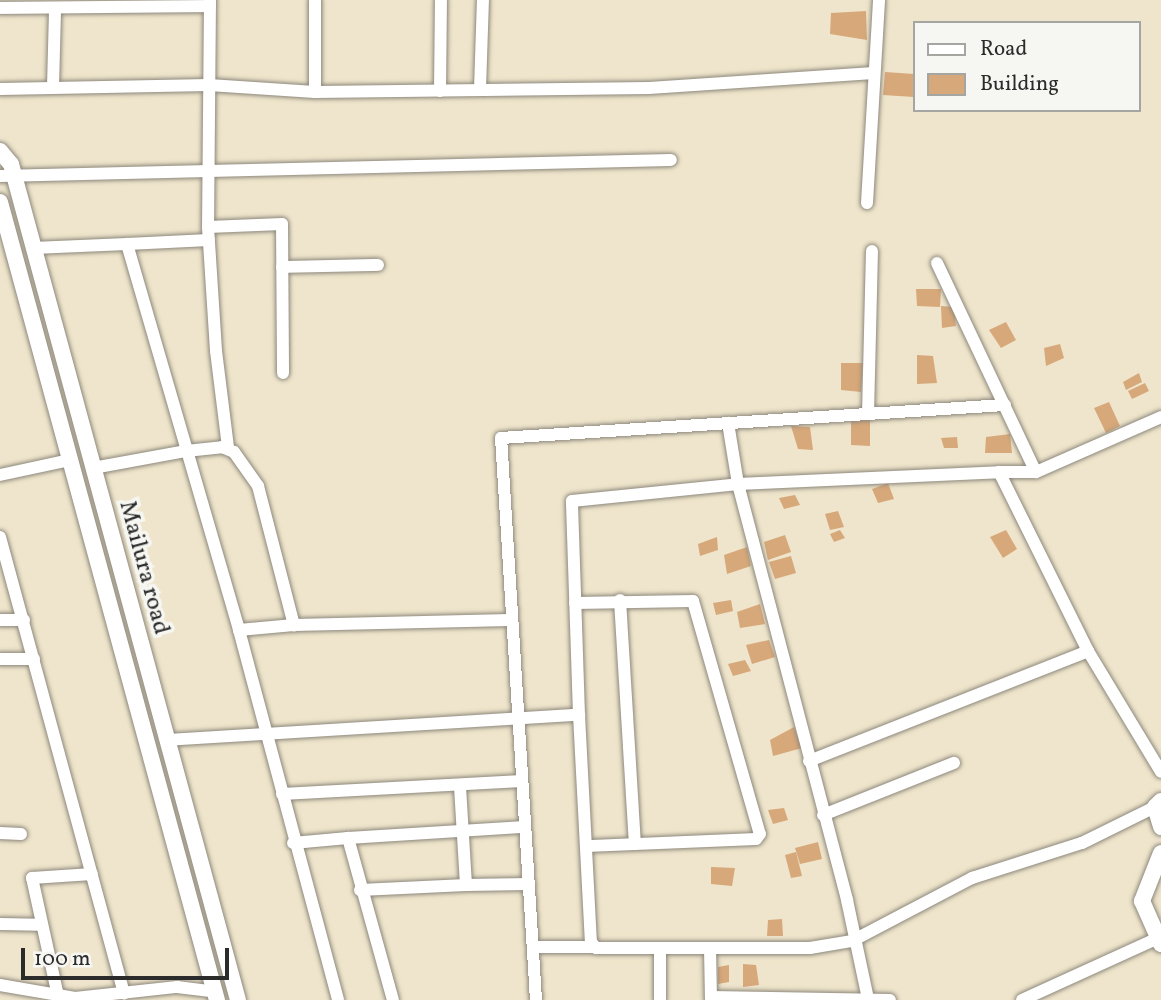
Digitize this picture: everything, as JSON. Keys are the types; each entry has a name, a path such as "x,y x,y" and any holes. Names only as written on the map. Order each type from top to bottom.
{"street":[{"path":"315,0 315,92"},
{"path":"440,90 442,0"},
{"path":"480,89 483,0"},
{"path":"867,202 879,0"},
{"path":"0,8 210,3 209,233 228,448 249,467 258,486 294,625"},
{"path":"52,87 55,8"},
{"path":"0,89 209,85 315,92 649,88 874,73"},
{"name":"Mailura road","path":"0,150 33,248 238,1000"},
{"path":"7,176 211,174 671,160"},
{"name":"Mailura road","path":"0,202 216,996"},
{"path":"33,248 127,244 282,224 283,373"},
{"path":"127,244 239,630 263,732 338,1000"},
{"path":"868,414 872,251"},
{"path":"937,263 1036,472"},
{"path":"282,267 378,265"},
{"path":"536,1000 510,620 501,438 1005,405"},
{"path":"593,947 579,716 572,501 738,484 1036,472 1161,416"},
{"path":"728,423 738,484 847,900 852,940 868,999"},
{"path":"93,468 187,451 228,448"},
{"path":"0,475 70,460"},
{"path":"999,472 1088,651 1161,772"},
{"path":"0,537 3,557 24,620 124,993"},
{"path":"576,603 620,600 693,601 760,834 757,839 586,846"},
{"path":"620,600 635,844"},
{"path":"0,620 24,620"},
{"path":"239,630 294,625 510,620"},
{"path":"809,761 1088,651"},
{"path":"0,659 34,659"},
{"path":"166,740 263,732 518,722 579,716"},
{"path":"823,815 954,763"},
{"path":"282,794 522,781"},
{"path":"460,786 466,885"},
{"path":"533,947 810,948 852,940 972,878 1082,843 1158,804 1161,827"},
{"path":"293,842 525,827"},
{"path":"0,833 21,834"},
{"path":"348,838 360,890 393,1000"},
{"path":"1022,1000 1160,941 1142,901 1161,853"},
{"path":"58,996 39,925 32,877 92,874"},
{"path":"360,890 528,884"},
{"path":"0,924 39,925"},
{"path":"660,948 660,1000"},
{"path":"709,948 711,998 890,1000"},
{"path":"0,985 37,996 124,993 177,987 216,996"}],"building":[{"path":"866,11 867,40 830,34 831,13"},
{"path":"885,72 912,74 912,97 883,95"},
{"path":"916,289 941,289 940,307 917,306"},
{"path":"941,306 954,307 956,326 942,328"},
{"path":"1006,322 1016,340 1001,348 989,330"},
{"path":"1060,344 1064,358 1046,366 1044,348"},
{"path":"917,355 933,356 937,383 917,384"},
{"path":"841,363 863,363 861,392 841,390"},
{"path":"1139,373 1142,382 1126,390 1123,382"},
{"path":"1145,383 1149,391 1132,399 1128,391"},
{"path":"1109,402 1120,426 1106,433 1094,408"},
{"path":"870,418 870,446 851,445 851,421"},
{"path":"791,426 810,427 813,450 798,449"},
{"path":"1010,434 1012,453 985,453 986,437"},
{"path":"957,437 958,448 944,448 941,438"},
{"path":"888,483 894,499 878,503 872,489"},
{"path":"795,495 800,505 784,509 779,498"},
{"path":"838,511 844,527 830,530 825,514"},
{"path":"840,530 845,538 834,542 830,534"},
{"path":"1006,530 1017,549 1003,558 990,537"},
{"path":"785,535 791,552 768,560 764,542"},
{"path":"717,537 718,550 700,556 698,544"},
{"path":"747,547 751,566 727,574 724,555"},
{"path":"791,556 796,573 775,579 769,562"},
{"path":"731,600 733,611 716,615 713,603"},
{"path":"760,604 765,624 740,628 737,612"},
{"path":"769,640 775,657 752,664 746,645"},
{"path":"745,660 751,671 733,676 728,664"},
{"path":"794,727 802,748 773,756 770,740"},
{"path":"784,808 788,820 773,824 768,810"},
{"path":"818,842 822,859 800,864 795,848"},
{"path":"796,852 802,876 791,878 785,855"},
{"path":"711,867 735,868 732,886 711,884"},
{"path":"782,919 783,936 767,936 768,920"},
{"path":"743,964 756,965 759,985 743,987"},
{"path":"729,965 729,982 718,984 718,967"}]}
